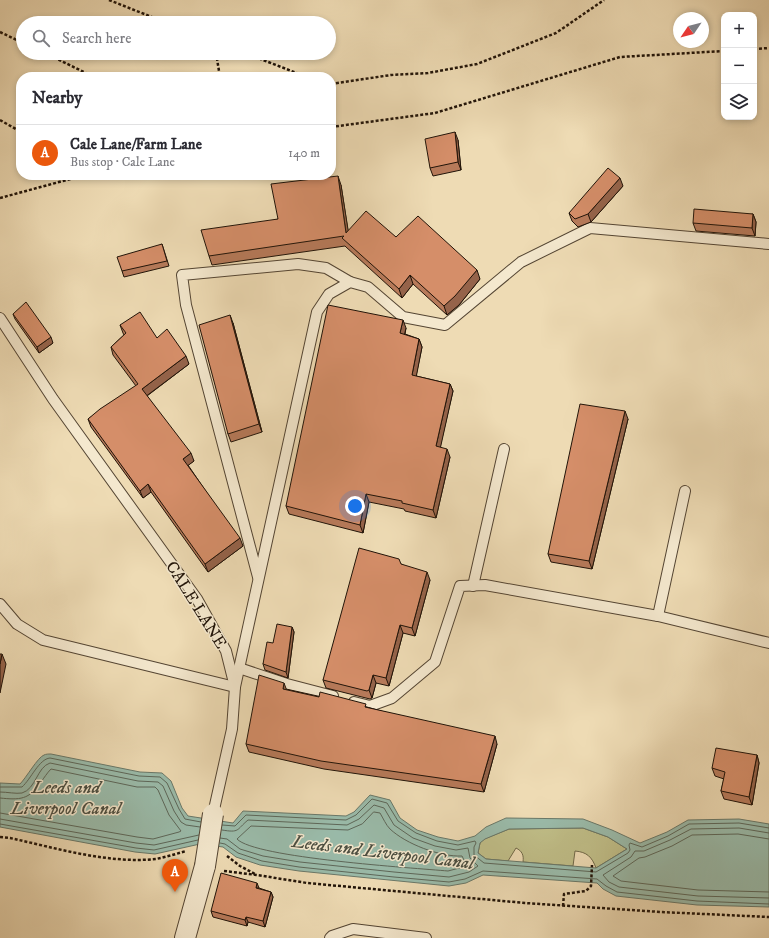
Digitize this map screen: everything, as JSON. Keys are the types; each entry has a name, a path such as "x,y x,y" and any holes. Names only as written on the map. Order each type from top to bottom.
{"street":[{"name":"CALE LANE","path":"185,938 205,868 213,814"}],"lane":[{"path":"259,579 186,305 182,274 298,264 326,268 350,282 368,286 403,317 445,325 521,262 590,228 769,244"},
{"path":"0,604 17,624 43,640 235,687 317,312 328,294 350,282"},
{"name":"CALE LANE","path":"0,318 54,399 197,599 226,651 235,687 232,729 213,814"},
{"path":"473,586 504,449"},
{"path":"658,616 685,491"},
{"path":"239,668 287,684 370,706 392,698 435,662 460,586 485,585 658,616 769,643"},
{"path":"330,938 353,929 426,938"}],"path":[{"path":"109,0 149,16"},
{"path":"336,83 391,75 428,73 477,64 556,33 604,0"},
{"path":"0,32 16,40"},
{"path":"757,49 769,48"},
{"path":"336,126 435,113 620,57 721,51"},
{"path":"59,60 84,72"},
{"path":"217,60 219,72"},
{"path":"263,60 294,72"},
{"path":"0,120 16,129"},
{"path":"0,198 67,180"},
{"path":"0,837 126,860 157,858 190,850"},
{"path":"224,854 240,866 257,875"},
{"path":"563,906 564,894 586,891 591,886 592,865"},
{"path":"205,868 307,883 563,906 769,917"}],"shaded area":[{"path":"583,828 608,837 627,849 596,868 593,861 586,854 575,851 573,866 523,862 523,857 520,850 516,848 508,861 486,859 478,853 480,843 484,839 509,829"}],"water":[{"name":"Leeds and Liverpool Canal","path":"46,754 140,772 162,773 171,781 182,808 188,816 233,823 243,811 346,816 354,812 370,795 390,800 400,818 417,830 438,837 458,841 475,836 486,827 506,818 583,819 640,843 667,832 688,820 739,819 769,824 769,907 697,905 616,896 603,889 597,883 483,875 466,883 449,886 299,871 260,865 236,857 223,847 200,844 155,854 135,852 0,827 0,783 20,784 41,757","holes":["583,828 608,837 627,849 596,868 486,859 478,853 480,843 485,839 509,829"]}],"building":[{"path":"455,132 458,162 430,168 425,139"},
{"path":"608,168 620,178 588,214 575,219 569,213"},
{"path":"336,176 338,176 346,233 366,211 396,237 418,216 477,270 455,296 444,306 410,275 399,289 342,238 344,236 209,256 201,230 278,219 271,184 304,180 336,180"},
{"path":"694,209 753,214 752,228 693,223"},
{"path":"162,244 167,261 122,271 117,257"},
{"path":"26,302 51,337 37,347 13,314"},
{"path":"328,305 403,320 400,333 419,339 412,375 450,384 436,446 447,449 433,510 402,503 402,501 366,494 360,525 286,506"},
{"path":"140,312 157,338 167,329 186,356 142,389 191,453 183,459 240,538 205,564 148,484 140,491 88,419 100,409 138,384 111,347 126,333 120,325"},
{"path":"230,315 259,424 228,434 199,325"},
{"path":"580,404 625,411 589,561 548,554"},
{"path":"359,548 399,559 401,564 427,572 412,628 400,625 386,678 373,675 369,690 367,691 323,680"},
{"path":"277,624 292,627 286,672 263,664 267,642 273,643"},
{"path":"259,675 284,683 283,689 319,697 320,692 366,704 365,707 495,736 481,784 321,761 246,744"},
{"path":"716,748 757,755 749,797 721,791 725,772 712,768"},
{"path":"221,873 257,883 256,888 271,892 263,921 246,917 245,920 211,911"}],"place":[{"name":"Cale Lane/Farm Lane","path":"175,892"}]}
